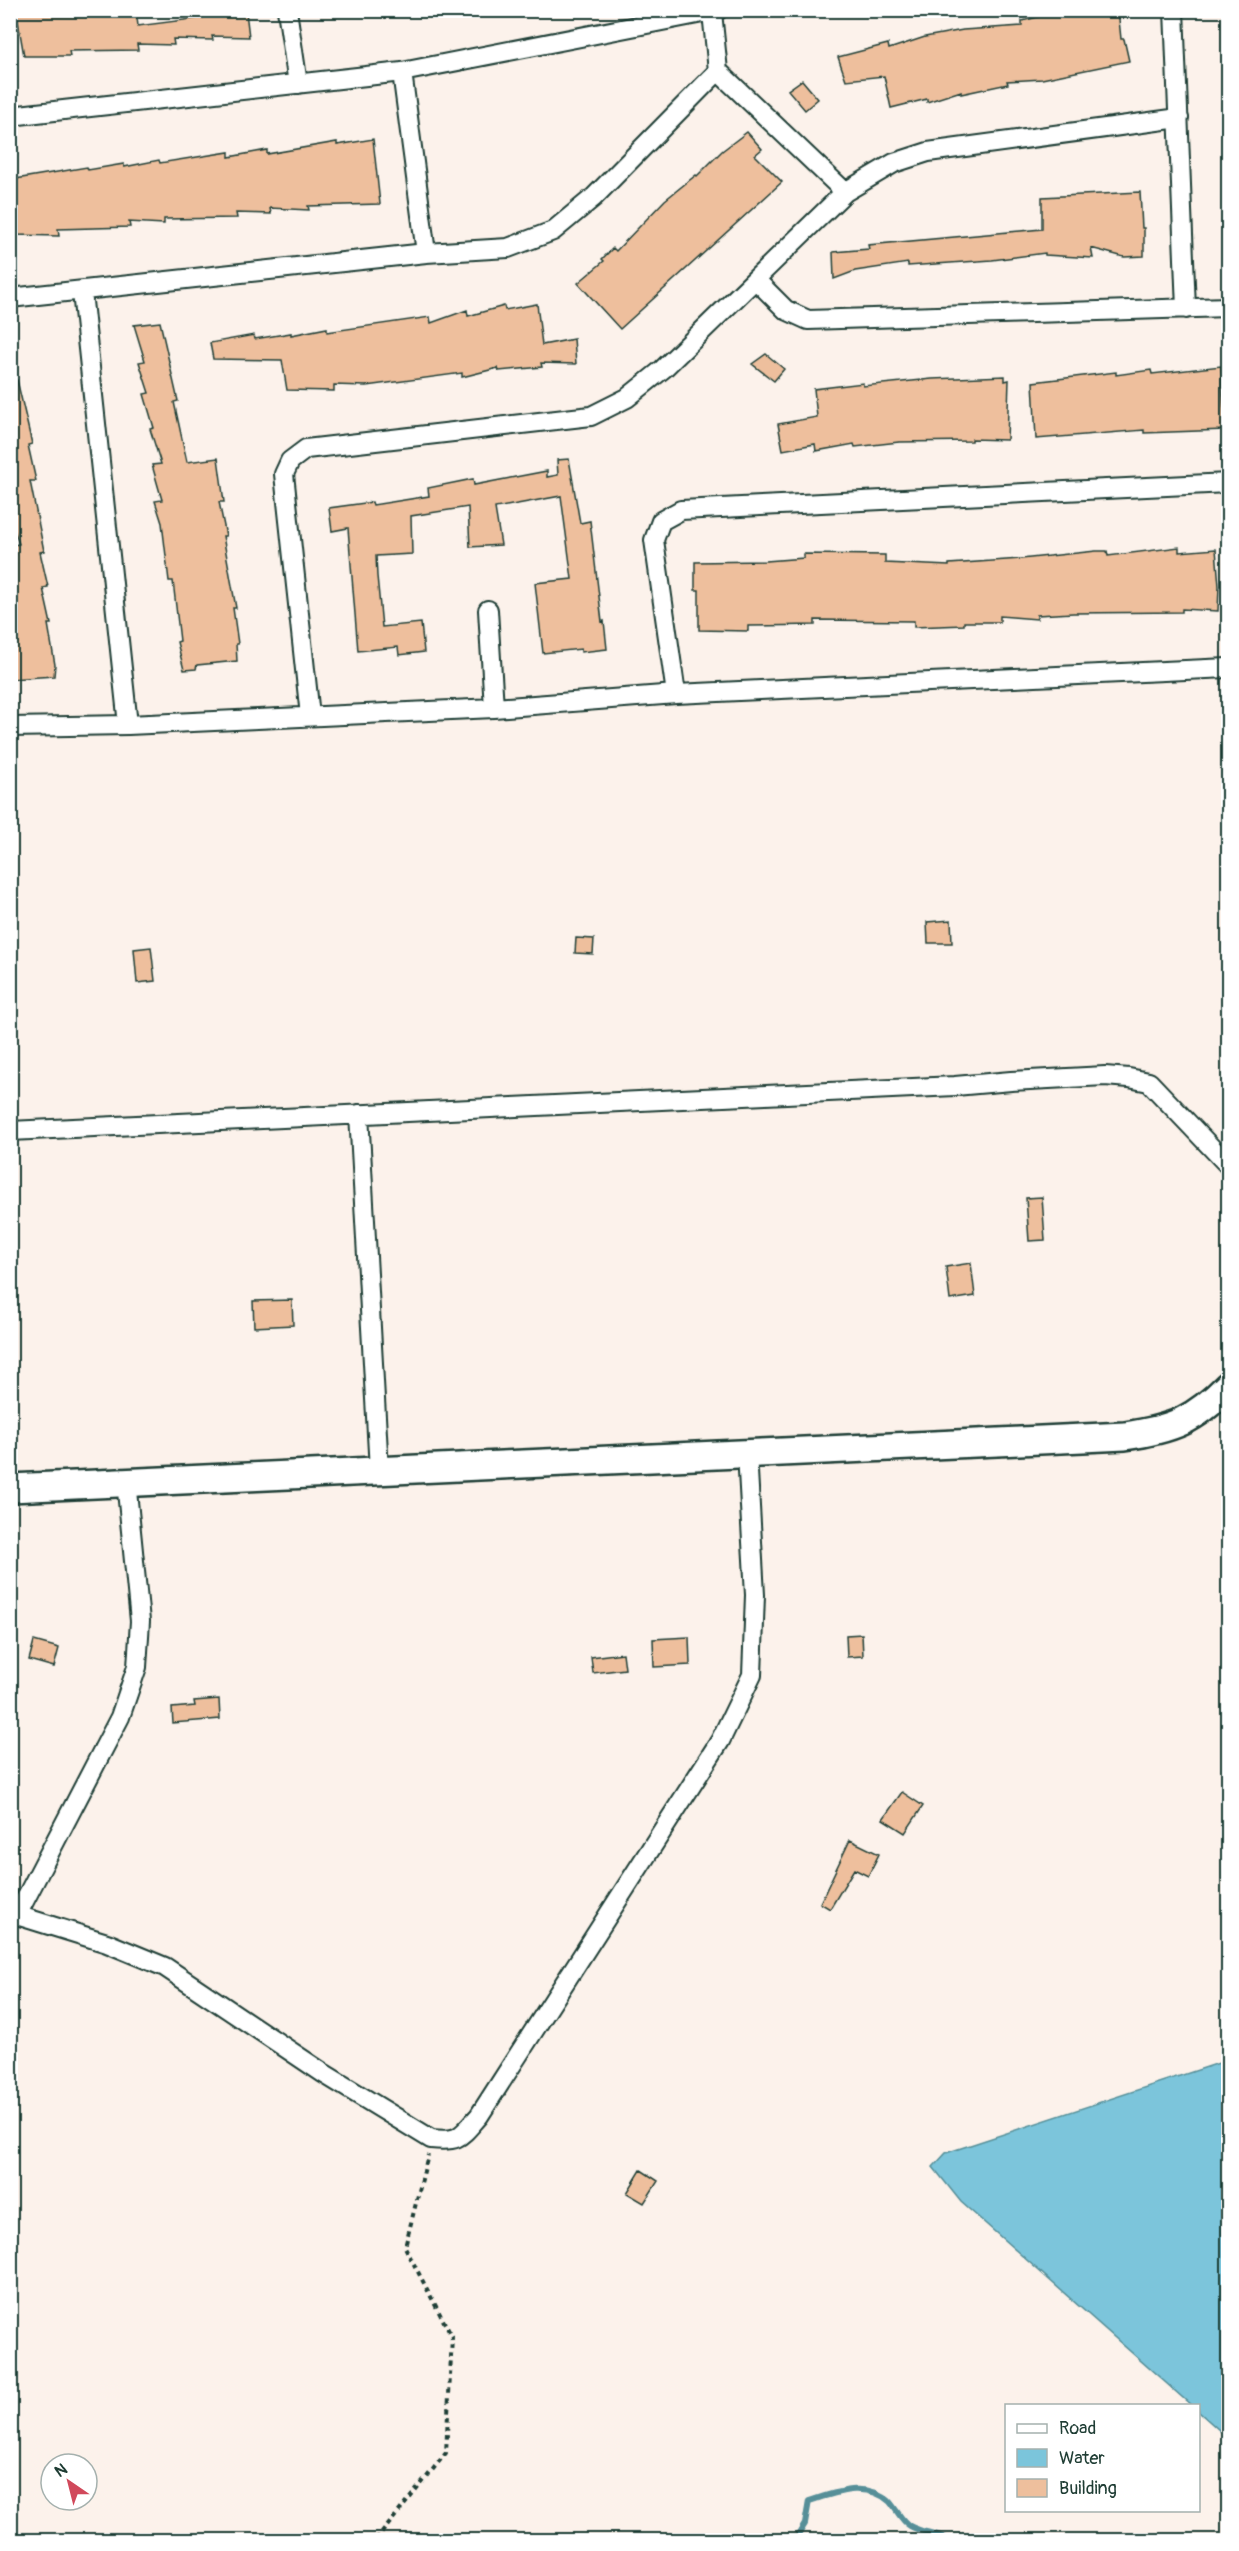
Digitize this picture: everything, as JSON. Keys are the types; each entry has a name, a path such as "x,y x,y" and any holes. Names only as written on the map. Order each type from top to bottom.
{"street":[{"path":"287,10 297,84"},
{"path":"1174,10 1186,309"},
{"path":"10,116 402,72 715,11 718,71 845,192"},
{"path":"10,298 426,253 508,248 553,231 594,198 718,71"},
{"path":"402,72 426,253"},
{"path":"310,716 284,474 290,461 306,449 591,416 627,398 663,369 845,192 894,163 928,152 1179,118"},
{"path":"756,280 786,310 808,320 1228,307"},
{"path":"82,292 128,725"},
{"path":"676,694 654,540 661,521 681,510 1228,483"},
{"path":"488,610 494,708"},
{"path":"10,727 128,725 494,708 676,694 1228,668"},
{"path":"10,1131 955,1086 1051,1078 1129,1078 1149,1082 1228,1165"},
{"path":"359,1114 379,1470"},
{"path":"10,1488 1125,1436 1162,1430 1184,1422 1216,1399 1228,1386"},
{"path":"126,1481 140,1622 137,1666 120,1717 14,1914 107,1944 165,1967 323,2073 431,2139 452,2141 464,2132 478,2116 720,1742 752,1675 755,1595 747,1454"}],"path":[{"path":"376,2541 446,2454 452,2337 405,2247 431,2139"}],"water":[{"path":"1228,2060 1228,2438 1200,2413 1200,2404 1190,2404 961,2202 933,2167 946,2153"}],"building":[{"path":"16,10 136,10 138,26 246,12 249,37 212,36 213,40 173,39 174,45 137,44 138,50 69,51 70,56 24,56"},
{"path":"1065,10 1118,10 1121,39 1124,39 1129,61 1042,79 1007,81 1008,84 961,94 961,91 927,102 927,99 891,108 884,76 846,80 838,57 888,44 889,49 925,37 963,30 1022,26 1022,21"},
{"path":"802,80 818,99 805,110 788,90"},
{"path":"747,132 762,149 755,155 782,182 620,329 578,283 604,261 602,259 613,248 616,251 665,200 697,176 722,151"},
{"path":"373,139 380,204 308,206 309,210 270,208 271,214 236,213 237,218 164,219 164,224 129,222 130,227 58,229 59,236 13,235 10,220 10,180 87,167 88,170 124,164 124,167 159,160 160,163 229,152 229,157 267,150 267,154 337,142 337,145"},
{"path":"1140,192 1144,256 1124,257 1091,248 1093,258 1045,255 1045,253 992,260 908,266 908,263 855,271 834,279 833,252 869,249 868,245 1042,229 1042,197"},
{"path":"537,304 542,345 574,339 576,364 541,363 542,367 499,371 498,368 462,377 462,373 366,386 334,385 334,391 287,390 282,360 213,359 210,343 254,335 255,339 291,333 291,335 327,328 327,332 430,317 431,323 467,310 468,316 504,306 505,310"},
{"path":"160,322 178,401 174,402 187,462 218,458 224,502 219,502 226,536 223,536 236,608 233,608 238,644 236,644 237,661 197,665 196,669 184,670 177,642 180,641 173,581 169,581 162,523 155,501 162,500 152,465 161,464 150,429 154,428 144,394 149,393 139,362 145,361 134,325"},
{"path":"766,354 784,369 774,381 752,364"},
{"path":"1221,366 1225,430 1144,433 1144,430 1036,439 1033,382 1116,372 1116,375 1151,370 1152,374"},
{"path":"1005,376 1005,381 1009,380 1007,440 899,442 855,447 854,444 816,451 815,444 783,450 778,424 817,417 814,389 863,383 863,386 932,379"},
{"path":"17,380 32,444 28,445 36,481 30,481 44,551 40,552 48,587 43,588 51,624 48,624 55,665 54,676 10,679 10,556 16,555 13,545 19,544 10,518 10,381"},
{"path":"569,459 580,523 590,521 607,649 543,653 535,583 572,579 561,496 495,508 501,545 470,547 468,507 411,516 412,554 376,556 377,576 382,627 421,623 424,652 399,655 398,647 358,651 348,528 332,531 329,508 372,502 373,505 429,496 428,488 473,479 474,485 547,471 547,477 558,475 557,460"},
{"path":"1179,547 1179,552 1216,549 1219,586 1218,611 1182,609 1182,612 1073,613 1037,615 1037,619 1000,616 1000,622 964,622 964,625 914,627 914,621 815,620 815,625 748,626 748,631 699,630 699,590 695,590 695,562 766,561 804,558 804,554 885,555 885,563 949,566 949,564 1096,551 1107,551 1108,556"},
{"path":"951,920 952,943 928,943 927,922"},
{"path":"576,938 594,939 593,954 575,953"},
{"path":"151,947 155,981 137,983 134,949"},
{"path":"1042,1197 1045,1240 1029,1241 1026,1198"},
{"path":"971,1263 975,1296 950,1300 946,1267"},
{"path":"292,1300 293,1325 254,1327 253,1301"},
{"path":"862,1634 863,1656 847,1657 846,1635"},
{"path":"689,1637 690,1665 654,1667 653,1639"},
{"path":"34,1641 59,1648 54,1667 29,1660"},
{"path":"623,1653 625,1669 593,1673 591,1657"},
{"path":"219,1699 220,1719 173,1723 172,1708 195,1706 194,1701"},
{"path":"902,1792 923,1806 905,1833 883,1819"},
{"path":"850,1840 879,1854 868,1876 854,1869 830,1909 820,1903"},
{"path":"641,2170 658,2181 644,2203 627,2193"}],"waterway":[{"path":"795,2540 805,2524 809,2501 850,2490 870,2491 880,2495 889,2501 910,2526 949,2540"}]}
